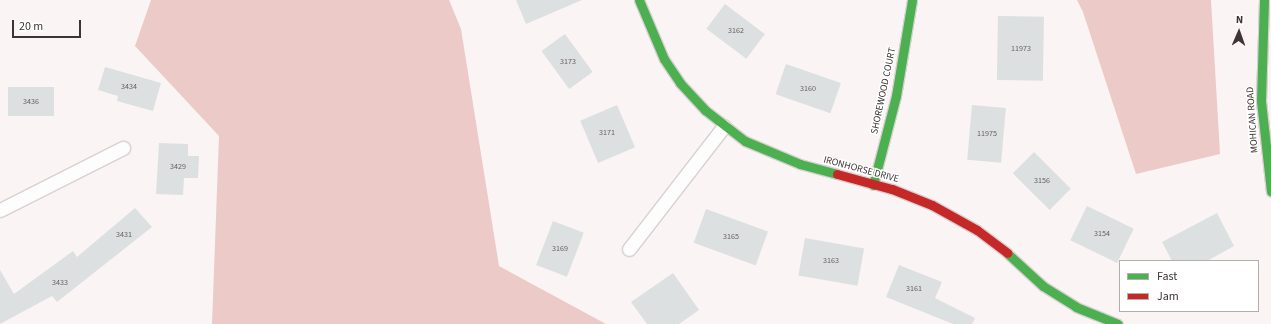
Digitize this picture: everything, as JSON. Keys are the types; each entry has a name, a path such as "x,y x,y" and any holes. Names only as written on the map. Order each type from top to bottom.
{"street":[{"name":"IRONHORSE DRIVE","path":"639,0 645,20 664,59 680,83 724,126 745,141 800,164 932,204 977,230 1012,256 1043,286 1076,307 1118,324"},
{"name":"SHOREWOOD COURT","path":"873,185 896,96 912,0"},
{"name":"MOHICAN ROAD","path":"1264,0 1261,102 1271,191"}],"lane":[{"path":"629,250 724,126"},
{"path":"0,210 123,148"}],"shaded area":[{"path":"151,0 449,0 461,29 499,266 606,324 212,324 219,136 135,46"},
{"path":"1077,0 1211,0 1220,154 1136,174 1083,12"}],"building":[{"path":"516,0 582,0 526,24"},
{"path":"725,4 765,34 746,59 706,29"},
{"path":"998,16 1044,17 1043,81 997,80"},
{"path":"565,34 593,72 569,89 542,51"},
{"path":"786,64 841,83 830,113 776,94"},
{"path":"105,67 161,83 153,111 117,101 118,96 98,90"},
{"path":"8,87 54,87 54,116 8,116"},
{"path":"617,105 635,147 598,163 580,121"},
{"path":"972,105 1006,108 1001,163 967,160"},
{"path":"159,143 188,144 188,156 199,156 198,178 184,178 183,195 156,194"},
{"path":"1034,152 1071,189 1050,210 1013,173"},
{"path":"1087,206 1134,229 1117,263 1070,240"},
{"path":"135,208 152,227 57,302 52,296 0,324 0,270 14,294 73,251 77,257"},
{"path":"706,209 768,232 756,265 694,243"},
{"path":"1217,213 1234,246 1209,260 1171,260 1162,242"},
{"path":"553,221 584,233 567,277 536,265"},
{"path":"805,238 864,248 857,286 798,275"},
{"path":"899,265 942,282 935,298 975,318 972,324 953,324 886,297"},
{"path":"673,273 699,310 679,324 647,324 631,302"}],"traffic: fast":[{"path":"639,0 664,59 680,83 705,110 745,141 800,164 837,174"},
{"path":"873,185 896,96 912,0"},
{"path":"1264,0 1261,101 1271,191"},
{"path":"1007,253 1043,286 1076,307 1118,324"}],"traffic: jam":[{"path":"837,174 892,189 932,205 977,230 1007,253"}]}
